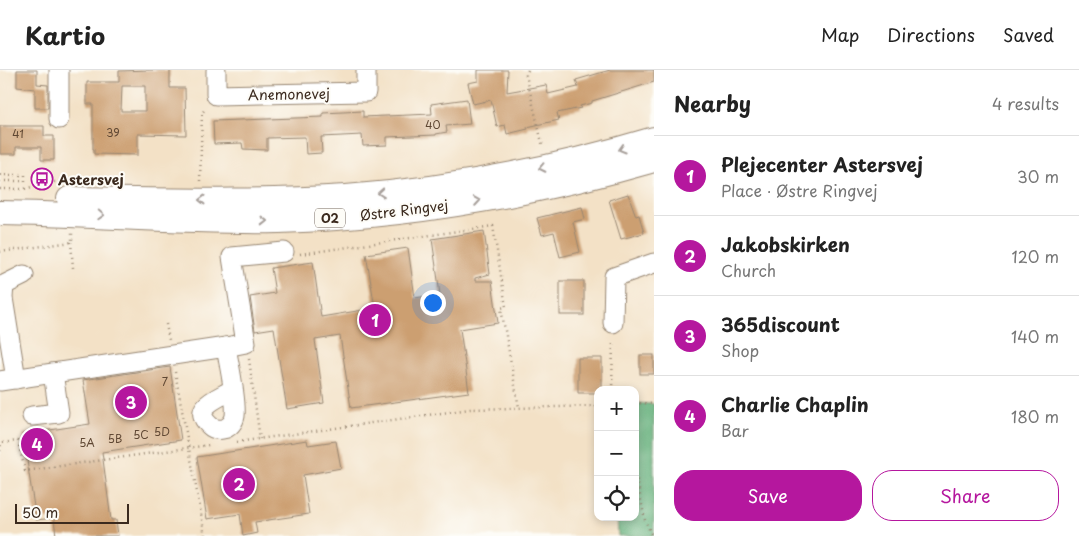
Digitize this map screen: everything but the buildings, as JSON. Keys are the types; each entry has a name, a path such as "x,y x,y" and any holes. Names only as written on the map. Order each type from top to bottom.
{"main road":[{"name":"Østre Ringvej","path":"0,198 200,200 344,197 412,191 482,180 606,153 654,139"},
{"name":"Østre Ringvej","path":"0,213 72,214 199,221 278,221 355,216 414,210 514,194 654,160"}],"street":[{"path":"59,70 59,120"},
{"path":"216,70 216,95"},
{"name":"Anemonevej","path":"216,95 366,92 366,70"},
{"path":"24,275 4,285 8,380 246,343 232,257 284,252"},
{"path":"612,323 614,277 654,263"},
{"path":"226,347 233,389"},
{"path":"32,416 59,413 53,373"}],"path":[{"path":"528,70 526,75 544,150"},
{"path":"200,182 202,113 216,95"},
{"path":"0,175 25,175 24,181 0,181"},
{"path":"72,214 71,242 73,268"},
{"path":"284,252 293,255 493,226 506,307 501,308 519,408"},
{"path":"0,252 71,242"},
{"path":"612,323 612,386"},
{"path":"166,324 205,536"},
{"path":"246,343 260,439"},
{"path":"639,404 654,404"},
{"path":"237,442 470,409 594,406"},
{"path":"0,451 1,443 18,440 25,471 218,444"},
{"path":"636,476 645,520 652,536"}],"green space":[{"path":"639,403 654,404 654,536 618,536 617,521 639,521"}],"place":[{"name":"Astersvej","path":"42,179"},
{"name":"Plejecenter Astersvej","path":"375,320"},
{"name":"365discount","path":"131,402"},
{"name":"Charlie Chaplin","path":"37,444"},
{"name":"Jakobskirken","path":"239,484"}]}
